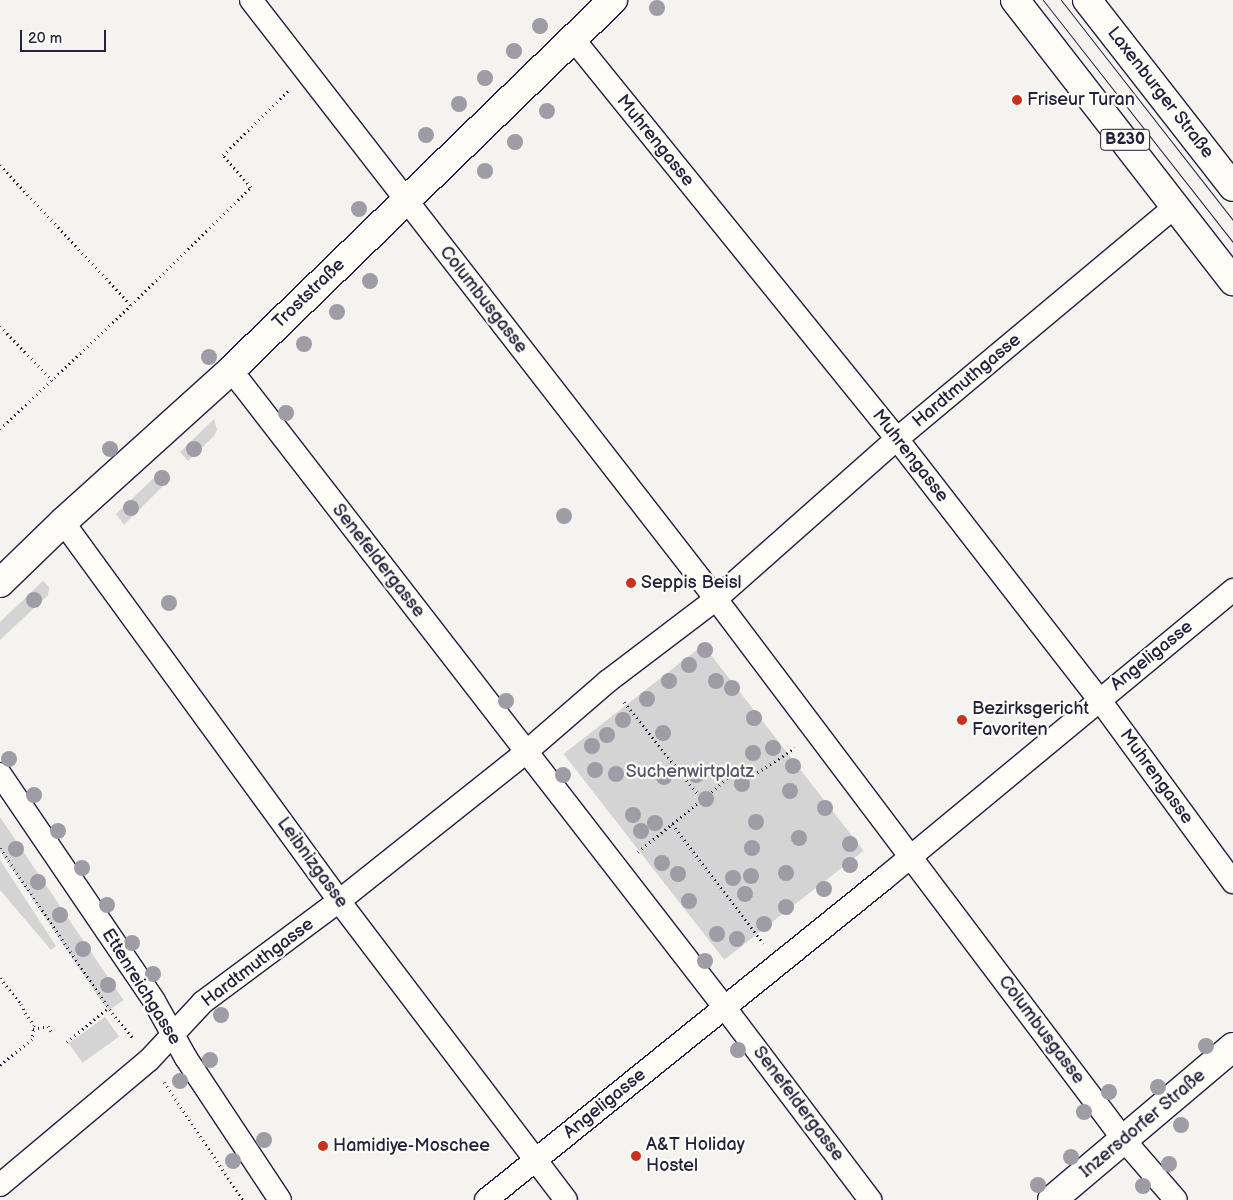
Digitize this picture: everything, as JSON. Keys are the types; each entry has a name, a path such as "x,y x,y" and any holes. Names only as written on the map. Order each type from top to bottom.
{"street":[{"name":"Columbusgasse","path":"251,0 716,599"},
{"name":"Troststraße","path":"0,583 63,522 231,370 574,40 613,0"},
{"name":"B230","path":"1015,0 1233,281"},
{"name":"Laxenburger Straße","path":"1087,0 1229,173"},
{"name":"Muhrengasse","path":"574,40 897,439 1099,699 1233,882"},
{"name":"Hardtmuthgasse","path":"716,599 897,439 1176,206"},
{"name":"Senefeldergasse","path":"231,370 526,752"},
{"name":"Leibnizgasse","path":"63,522 339,901 566,1200"},
{"name":"Angeligasse","path":"910,858 1099,699 1233,590"},
{"path":"716,599 910,858 725,1008 526,752 608,682 716,599"},
{"name":"Hardtmuthgasse","path":"0,1186 146,1055 173,1034 203,1002 339,901 526,752"},
{"name":"Ettenreichgasse","path":"0,774 154,1001 186,1058 280,1200"},
{"name":"Columbusgasse","path":"910,858 1124,1140 1176,1200"},
{"name":"Senefeldergasse","path":"725,1008 870,1200"},
{"name":"Angeligasse","path":"486,1200 725,1008"},
{"name":"Inzersdorfer Straße","path":"1052,1200 1233,1048"}],"path":[{"path":"0,430 53,381 251,187 223,155 307,73"},
{"path":"0,166 131,305"},
{"path":"0,326 53,381"},
{"path":"608,682 702,799"},
{"path":"617,870 740,768 749,778 816,734"},
{"path":"672,824 779,965"},
{"path":"0,848 108,1008 146,1055 243,1200"},
{"path":"0,978 21,1004 24,1013 34,1025 32,1039 0,1066"},
{"path":"67,1042 108,1008"},
{"path":"33,1029 48,1026 51,1031"}],"green space":[{"path":"214,419 217,430 214,436 188,461 180,452"},
{"path":"160,472 169,480 124,525 116,514"},
{"path":"43,581 49,587 48,595 0,640 0,622"},
{"name":"Suchenwirtplatz","path":"703,645 864,851 724,960 564,754"},
{"path":"0,817 124,1000 108,1011 0,851"},
{"path":"0,860 56,946 51,950 0,890"},
{"path":"105,1017 119,1036 83,1063 69,1043"}],"tram line":[{"path":"1043,0 1233,242"},
{"path":"1061,0 1233,220"}],"place":[{"name":"Friseur Turan","path":"1017,100"},
{"name":"Seppis Beisl","path":"631,583"},
{"name":"Bezirksgericht Favoriten","path":"962,720"},
{"name":"Hamidiye-Moschee","path":"323,1146"},
{"name":"A&T Holiday Hostel","path":"636,1156"}]}
